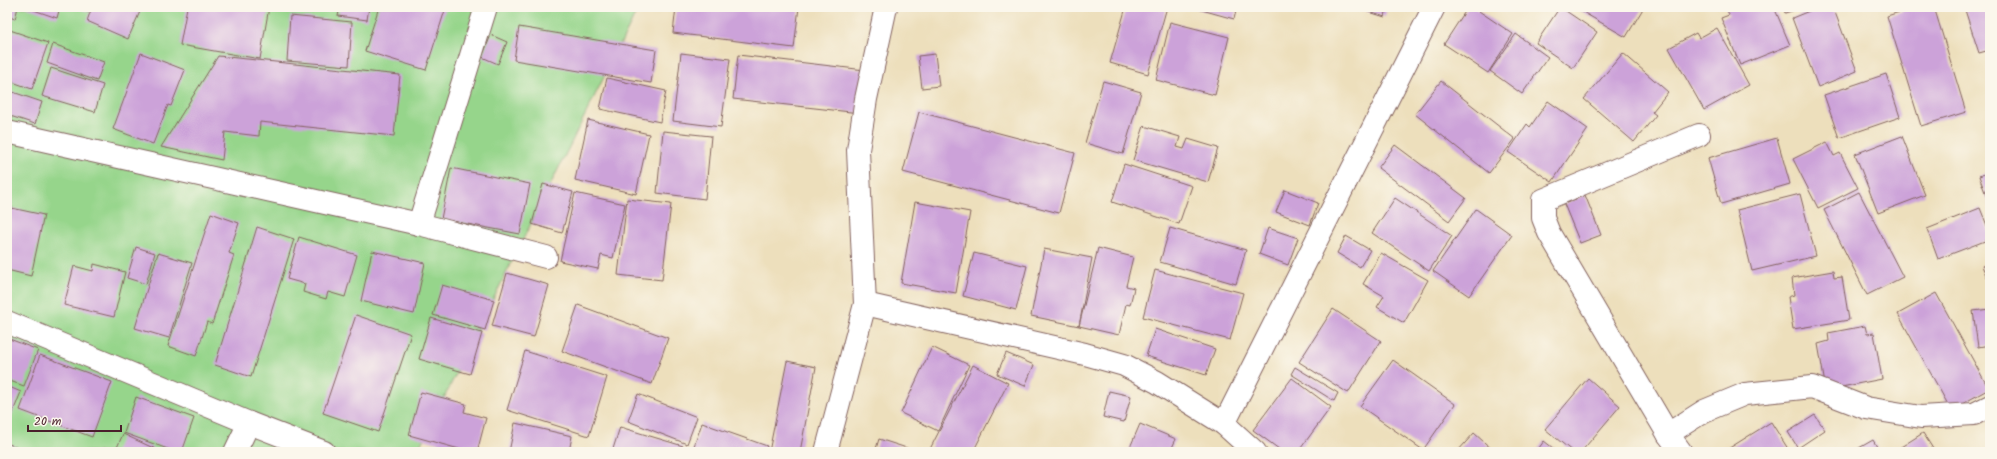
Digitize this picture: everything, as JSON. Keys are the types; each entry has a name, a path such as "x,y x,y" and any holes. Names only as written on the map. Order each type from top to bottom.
{"street":[{"path":"419,224 486,7"},
{"path":"826,452 865,304 858,150 866,99 886,7"},
{"path":"1224,424 1434,7"},
{"path":"7,132 419,224 546,257"},
{"path":"1681,452 1668,434 1548,233 1543,218 1543,200 1699,135"},
{"path":"865,304 1085,354 1124,365 1157,382 1224,424 1255,452"},
{"path":"7,322 249,423 324,452"},
{"path":"1668,434 1704,412 1745,394 1812,387 1866,408 1921,417 1974,414 1990,406"},
{"path":"235,452 249,423"}],"green space":[{"path":"7,7 639,7 417,452 7,452"}],"building":[{"path":"7,7 18,7 15,19 7,16"},
{"path":"25,7 60,7 57,18"},
{"path":"76,7 90,7 88,12"},
{"path":"92,7 142,7 128,39 87,21"},
{"path":"187,7 269,7 260,59 180,45"},
{"path":"340,7 369,7 367,20 338,16"},
{"path":"379,7 446,7 426,70 365,51"},
{"path":"676,7 799,7 794,48 673,33"},
{"path":"1126,7 1167,7 1148,74 1110,63"},
{"path":"1191,7 1237,7 1234,19"},
{"path":"1353,7 1387,7 1385,17"},
{"path":"1468,7 1473,7 1513,34 1488,73 1444,44"},
{"path":"1560,7 1597,32 1573,68 1536,43"},
{"path":"1574,7 1644,7 1626,37"},
{"path":"1726,7 1774,7 1790,45 1740,65 1721,18 1729,15"},
{"path":"1783,7 1805,7 1785,13"},
{"path":"1819,7 1833,7 1857,71 1818,87 1792,18"},
{"path":"1915,7 1934,7 1966,112 1921,126 1887,16"},
{"path":"1964,7 1990,7 1990,50 1979,53"},
{"path":"290,16 352,22 349,66 287,61"},
{"path":"1170,22 1229,37 1215,95 1156,80"},
{"path":"519,27 656,50 651,83 514,60"},
{"path":"1717,28 1749,85 1704,110 1669,48 1696,33 1699,38"},
{"path":"7,29 48,43 32,89 7,80"},
{"path":"1516,34 1548,57 1522,94 1490,71"},
{"path":"491,35 507,42 498,64 482,57"},
{"path":"53,44 104,62 97,81 47,63"},
{"path":"141,53 185,70 171,106 168,105 153,144 113,129"},
{"path":"681,53 730,59 721,127 673,121"},
{"path":"1623,53 1668,92 1652,112 1656,115 1634,142 1584,99"},
{"path":"935,54 939,86 922,88 918,56"},
{"path":"738,55 865,70 860,113 733,99"},
{"path":"218,56 400,75 394,136 260,122 259,136 225,132 222,160 161,147"},
{"path":"51,68 103,85 95,112 42,96"},
{"path":"1886,74 1900,117 1839,138 1824,95"},
{"path":"607,78 666,91 660,122 600,109"},
{"path":"1103,81 1141,92 1123,154 1085,143"},
{"path":"1441,81 1515,139 1489,173 1415,114"},
{"path":"7,90 42,102 35,124 7,115"},
{"path":"1548,101 1588,129 1552,182 1508,152 1527,124 1530,127"},
{"path":"919,112 1075,153 1059,213 903,172"},
{"path":"588,120 649,134 636,194 575,180"},
{"path":"1144,126 1180,137 1177,147 1184,149 1188,139 1218,148 1208,182 1133,160"},
{"path":"663,131 711,136 705,199 657,193"},
{"path":"1902,136 1925,195 1878,213 1855,154"},
{"path":"1777,138 1790,184 1721,204 1708,158"},
{"path":"1827,142 1834,156 1840,153 1858,188 1818,208 1793,159"},
{"path":"1395,145 1466,198 1449,221 1378,168"},
{"path":"1124,164 1192,186 1179,224 1112,202"},
{"path":"451,168 530,184 520,234 441,219"},
{"path":"1990,172 1990,206 1979,176"},
{"path":"543,184 573,192 562,233 532,224"},
{"path":"1285,190 1318,203 1310,225 1276,212"},
{"path":"1859,192 1903,277 1867,295 1824,210"},
{"path":"575,193 625,204 613,258 601,255 598,269 560,261"},
{"path":"1800,194 1816,256 1752,271 1737,210"},
{"path":"1585,195 1601,235 1580,243 1564,204"},
{"path":"1395,198 1452,236 1429,271 1372,233"},
{"path":"627,199 671,204 662,280 618,275"},
{"path":"915,202 970,212 956,293 901,283"},
{"path":"7,207 44,215 31,276 7,270"},
{"path":"1980,208 1990,233 1990,239 1938,259 1927,229"},
{"path":"1476,209 1512,235 1469,296 1433,271"},
{"path":"211,213 239,223 229,253 234,255 212,324 207,322 196,356 168,346"},
{"path":"257,227 294,239 251,377 215,365"},
{"path":"1170,228 1246,250 1236,284 1160,262"},
{"path":"1268,228 1298,238 1288,265 1259,254"},
{"path":"1346,236 1370,250 1360,267 1337,253"},
{"path":"299,237 357,255 345,297 328,292 326,299 303,292 305,284 287,279"},
{"path":"136,247 155,253 146,284 127,278"},
{"path":"1098,248 1133,257 1126,286 1134,288 1130,305 1126,304 1119,335 1079,326"},
{"path":"1044,249 1092,258 1079,326 1031,316"},
{"path":"372,251 425,263 414,314 361,301"},
{"path":"158,253 192,263 169,338 135,328"},
{"path":"974,253 1027,266 1016,310 963,296"},
{"path":"1381,253 1428,280 1404,323 1377,307 1384,296 1363,284"},
{"path":"1990,263 1990,284 1982,266"},
{"path":"94,264 125,272 114,317 64,305 74,266 93,271"},
{"path":"1155,270 1243,293 1230,340 1143,317"},
{"path":"1833,271 1834,278 1842,277 1849,320 1793,329 1788,297 1794,295 1792,278"},
{"path":"507,273 549,285 534,337 492,326"},
{"path":"442,285 494,300 485,330 433,315"},
{"path":"1936,293 1989,389 1951,410 1898,314"},
{"path":"578,305 668,338 652,384 562,351"},
{"path":"1333,309 1381,341 1348,393 1299,362"},
{"path":"1990,309 1990,345 1978,347 1973,311"},
{"path":"356,315 411,334 378,432 323,413"},
{"path":"431,318 482,333 470,374 419,359"},
{"path":"1865,326 1867,334 1874,333 1882,379 1826,390 1818,344 1829,341 1828,333"},
{"path":"1155,329 1215,349 1206,375 1146,356"},
{"path":"7,338 38,350 24,386 7,380"},
{"path":"932,347 969,365 938,431 901,413"},
{"path":"525,351 607,377 589,436 507,410"},
{"path":"1006,353 1034,365 1025,386 997,374"},
{"path":"40,355 112,382 92,437 20,410"},
{"path":"1393,360 1455,404 1423,450 1360,406"},
{"path":"787,361 816,367 800,452 769,452"},
{"path":"973,365 1008,383 973,452 936,452 930,449"},
{"path":"1295,367 1338,393 1334,401 1291,374"},
{"path":"1292,378 1331,407 1298,452 1283,452 1253,430"},
{"path":"1588,378 1620,406 1581,452 1573,452 1545,429"},
{"path":"7,386 21,392 7,427"},
{"path":"1109,391 1131,396 1124,422 1103,417"},
{"path":"421,392 466,404 464,412 486,418 477,452 470,452 409,435"},
{"path":"638,394 697,417 687,444 628,421"},
{"path":"136,397 194,418 182,452 176,452 124,433"},
{"path":"1815,415 1825,430 1798,448 1788,432"},
{"path":"1771,422 1790,452 1723,452"},
{"path":"515,423 572,436 569,452 509,452"},
{"path":"702,423 767,446 765,452 692,452"},
{"path":"1140,424 1176,439 1170,452 1128,452"},
{"path":"620,427 683,446 681,452 612,452"},
{"path":"1474,433 1495,452 1457,452"},
{"path":"1923,433 1935,452 1893,452"},
{"path":"123,434 162,452 115,452"},
{"path":"879,439 919,452 875,452"},
{"path":"1873,440 1880,452 1852,452"},
{"path":"1544,441 1558,452 1536,452"},
{"path":"7,443 27,452 7,452"}]}
